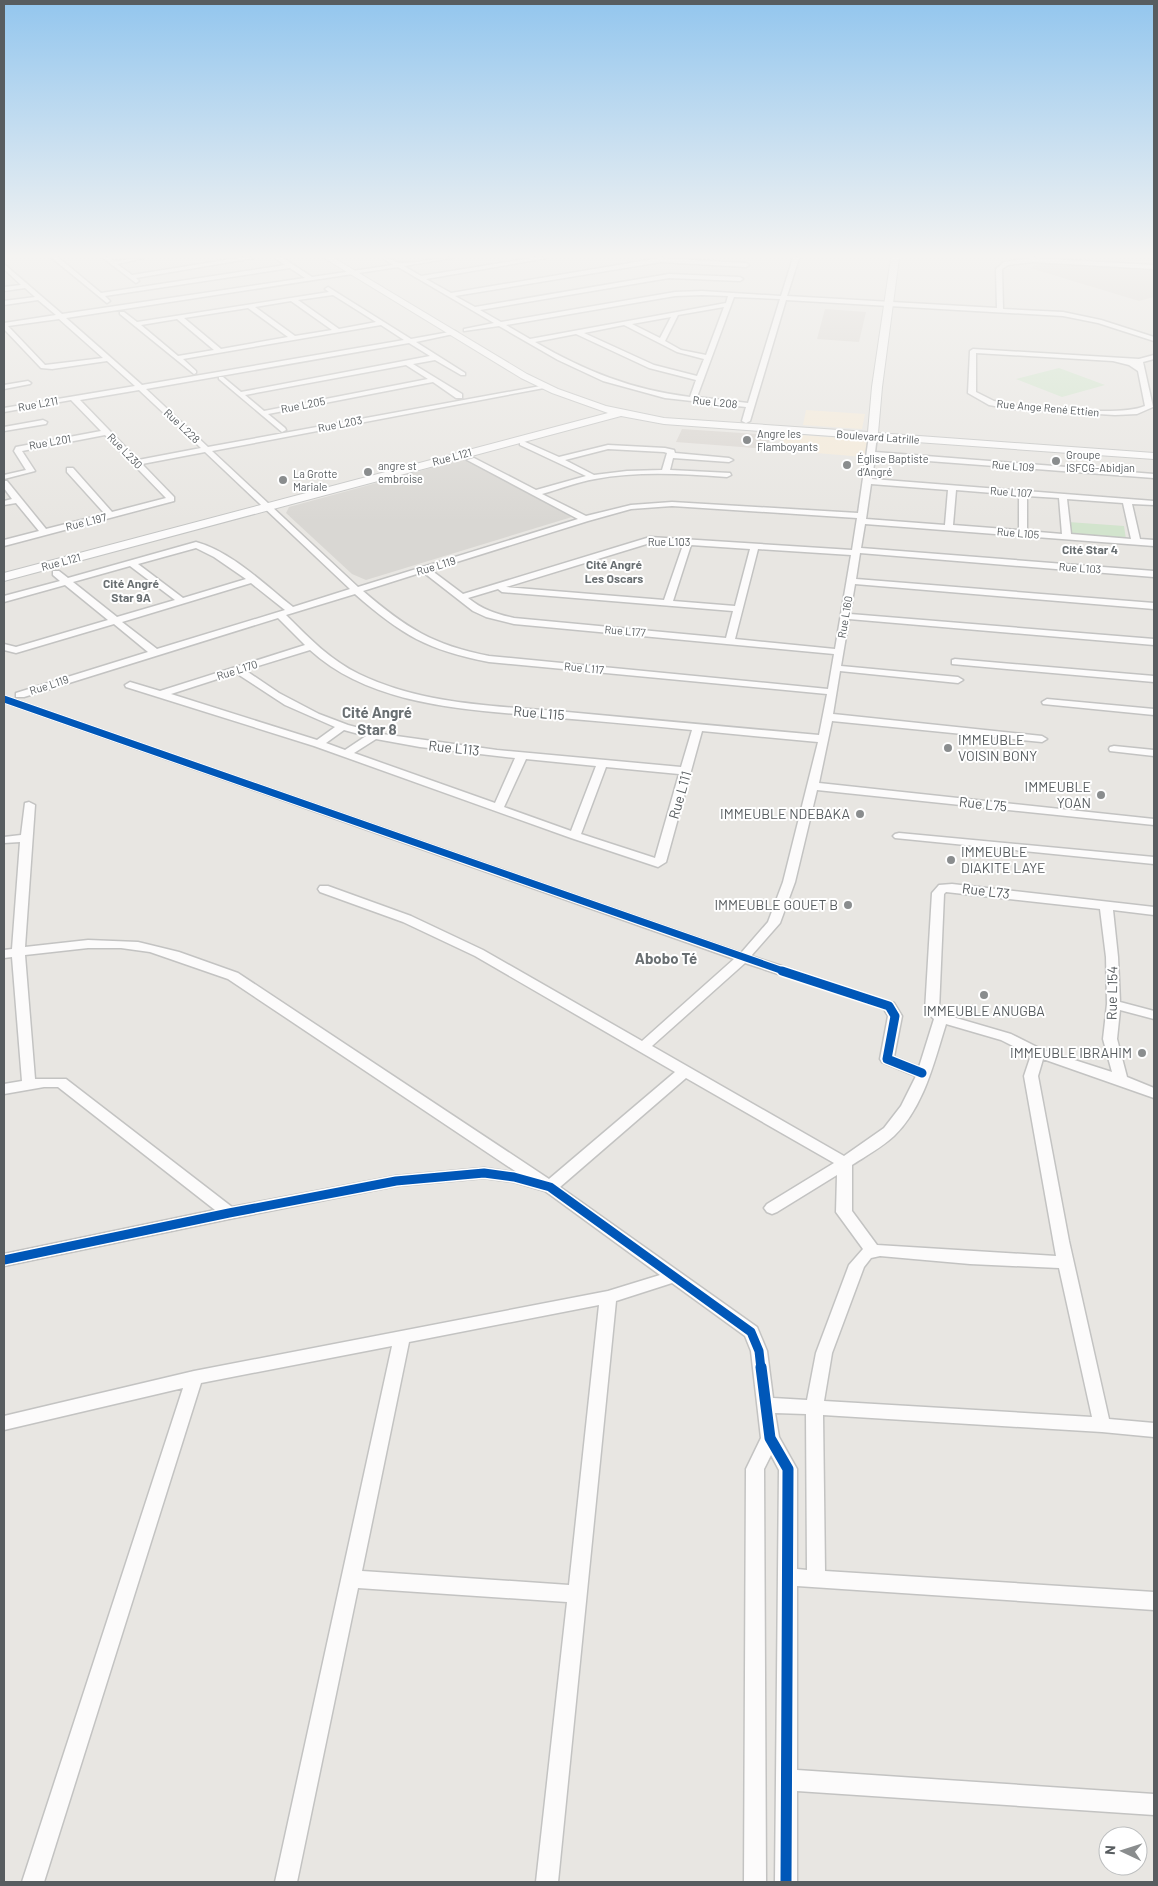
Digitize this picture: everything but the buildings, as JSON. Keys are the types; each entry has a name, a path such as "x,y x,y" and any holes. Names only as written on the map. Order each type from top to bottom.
{"main road":[{"name":"Boulevard Latrille","path":"475,346 544,386 603,409 1154,456"},
{"path":"493,346 551,380 623,410"},
{"name":"Rue L160","path":"873,433 883,346"},
{"path":"4,571 266,504 603,409"},
{"name":"Boulevard Latrille","path":"623,410 664,421 1154,449"},
{"name":"Rue L121","path":"4,577 266,504 623,410"},
{"path":"574,424 664,421"}],"street":[{"path":"23,346 43,367 52,368 108,358"},
{"name":"Rue L228","path":"94,346 207,449 356,590"},
{"path":"163,346 194,372"},
{"path":"214,346 220,351"},
{"path":"178,358 248,346"},
{"name":"Rue L211","path":"4,410 375,346"},
{"path":"420,346 463,374"},
{"name":"Rue L208","path":"538,346 560,359 605,380 636,390 692,400 750,405"},
{"path":"606,346 647,366 700,379"},
{"path":"669,346 679,351 708,358"},
{"path":"692,400 713,346"},
{"path":"746,421 769,346"},
{"name":"Rue Ange René Ettien","path":"973,351 1113,359 1139,361 1149,407 1138,412 1115,413 1011,407 992,404 972,393 973,351"},
{"path":"240,394 438,357"},
{"path":"1139,361 1154,357"},
{"name":"Rue Ange René Ettien","path":"1113,359 1131,364 1142,370"},
{"path":"408,363 459,396"},
{"path":"221,378 282,430"},
{"name":"Rue L205","path":"262,413 434,380"},
{"path":"4,387 28,382"},
{"name":"Rue L203","path":"136,463 544,386"},
{"name":"Rue L230","path":"75,399 171,498 169,501"},
{"path":"4,429 43,422"},
{"name":"Rue L201","path":"4,477 31,471 18,451 19,449 107,432"},
{"name":"Rue L160","path":"643,1047 742,959 774,923 789,882 824,738 852,581 872,454 873,433"},
{"path":"523,443 593,477"},
{"path":"557,460 608,447 666,450 671,452 665,472"},
{"name":"Rue L109","path":"872,454 1154,476"},
{"path":"670,455 729,460"},
{"path":"471,460 585,519"},
{"path":"70,470 111,516"},
{"path":"535,493 593,477 665,472 727,475"},
{"name":"Rue L107","path":"868,481 1154,502"},
{"path":"4,483 44,532"},
{"path":"950,528 952,487"},
{"path":"1023,493 1023,534"},
{"path":"1063,496 1067,537"},
{"path":"4,503 17,500"},
{"name":"Rue L197","path":"4,543 169,501"},
{"path":"1127,501 1136,542"},
{"name":"Rue L119","path":"20,695 585,519 631,507 672,504 861,518 882,523"},
{"name":"Rue L105","path":"882,523 1154,543"},
{"name":"Rue L103","path":"460,598 644,542 657,540 856,552 1154,574"},
{"path":"668,603 688,541"},
{"path":"4,599 196,545 206,549 252,580 291,610"},
{"path":"730,641 755,546"},
{"path":"133,564 182,601"},
{"name":"Rue L177","path":"426,570 460,598 489,615 514,621 839,652"},
{"path":"56,573 154,652"},
{"path":"4,647 16,650 24,648 252,580"},
{"path":"852,581 1154,606"},
{"path":"494,588 738,609"},
{"name":"Rue L117","path":"356,590 408,633 444,650 464,655 832,692"},
{"name":"Rue L115","path":"280,614 325,658 361,678 386,688 434,700 467,706 824,738"},
{"path":"845,616 1154,642"},
{"name":"Rue L170","path":"162,694 311,646"},
{"path":"955,662 1154,679"},
{"path":"836,668 958,680"},
{"name":"Rue L113","path":"238,670 270,693 342,727 373,736 422,744 602,764 686,771"},
{"path":"130,684 318,744 575,836 602,764"},
{"path":"4,699 159,751 742,959 889,1006 895,1016 887,1059 922,1073"},
{"path":"1047,702 1154,712"},
{"path":"828,717 1042,739"},
{"path":"318,744 342,727"},
{"name":"Rue L111","path":"575,836 654,863 660,862 698,728"},
{"path":"346,754 373,736"},
{"path":"1114,749 1154,753"},
{"path":"498,808 522,755"},
{"name":"Rue L75","path":"813,786 1154,822"},
{"path":"29,805 18,952 29,1085"},
{"path":"899,836 1154,861"},
{"path":"4,840 26,838"},
{"name":"Rue L73","path":"936,1015 938,893 943,888 1154,911"},
{"path":"324,889 407,919 479,953 845,1163"},
{"name":"Rue L154","path":"1106,905 1112,958 1114,1004 1110,1039 1121,1080"},
{"path":"4,954 104,944 136,946 186,958 233,976 550,1187 750,1332 758,1351 770,1438 788,1469 786,1882"},
{"path":"1114,1004 1154,1015"},
{"path":"772,1208 845,1163 889,1132 907,1108 921,1081 936,1015 1006,1037 1038,1052 1154,1093"},
{"path":"1038,1052 1031,1076 1066,1262 1102,1425"},
{"path":"550,1187 685,1071"},
{"path":"4,1089 61,1082 229,1213"},
{"path":"845,1163 844,1212 873,1252"},
{"path":"4,1260 229,1213 396,1181 484,1173 514,1177 550,1187"},
{"path":"816,1579 814,1407 824,1353 858,1265 866,1254 880,1250 970,1258 1066,1262"},
{"path":"4,1423 194,1378 608,1297 672,1277"},
{"path":"548,1882 608,1297"},
{"path":"286,1882 402,1337"},
{"path":"33,1882 194,1378"},
{"path":"766,1405 1102,1425 1154,1430"},
{"path":"755,1882 755,1469 770,1438"},
{"path":"787,1577 1154,1601"},
{"path":"352,1578 578,1594"},
{"path":"786,1780 1154,1805"}],"shaded area":[{"path":"806,410 865,414 862,429 803,425"},
{"path":"682,429 771,435 766,449 676,442"},
{"path":"785,434 868,440 864,457 780,450"},
{"path":"464,459 572,517 366,580 352,574 286,513 289,507"}],"green space":[{"path":"1059,368 1105,385 1062,397 1016,379"},
{"path":"1068,522 1124,526 1126,539 1069,535"}],"cycle path":[{"path":"4,699 225,775 667,932 889,1006 895,1016 887,1059 922,1073"},
{"path":"4,1260 229,1213 396,1181 484,1173 514,1177 550,1187 751,1332 759,1351 770,1438 788,1469 786,1882"}],"place":[{"name":"Angre les Flamboyants","path":"747,440"},
{"name":"Groupe ISFCG-Abidjan","path":"1056,461"},
{"name":"Église Baptiste d’Angré","path":"847,465"},
{"name":"angre st embroise","path":"368,472"},
{"name":"La Grotte Mariale","path":"283,480"},
{"name":"IMMEUBLE VOISIN BONY","path":"948,748"},
{"name":"IMMEUBLE YOAN","path":"1101,795"},
{"name":"IMMEUBLE NDEBAKA","path":"860,814"},
{"name":"IMMEUBLE DIAKITE LAYE","path":"951,860"},
{"name":"IMMEUBLE GOUET B","path":"848,905"},
{"name":"IMMEUBLE ANUGBA","path":"984,995"},
{"name":"IMMEUBLE IBRAHIM","path":"1142,1053"}],"district":[{"name":"Cité Star 4","path":"1090,550"},
{"name":"Cité Angré Les Oscars","path":"614,572"},
{"name":"Cité Angré Star 9A","path":"131,591"},
{"name":"Cité Angré Star 8","path":"377,722"},
{"name":"Abobo Té","path":"666,959"}]}
